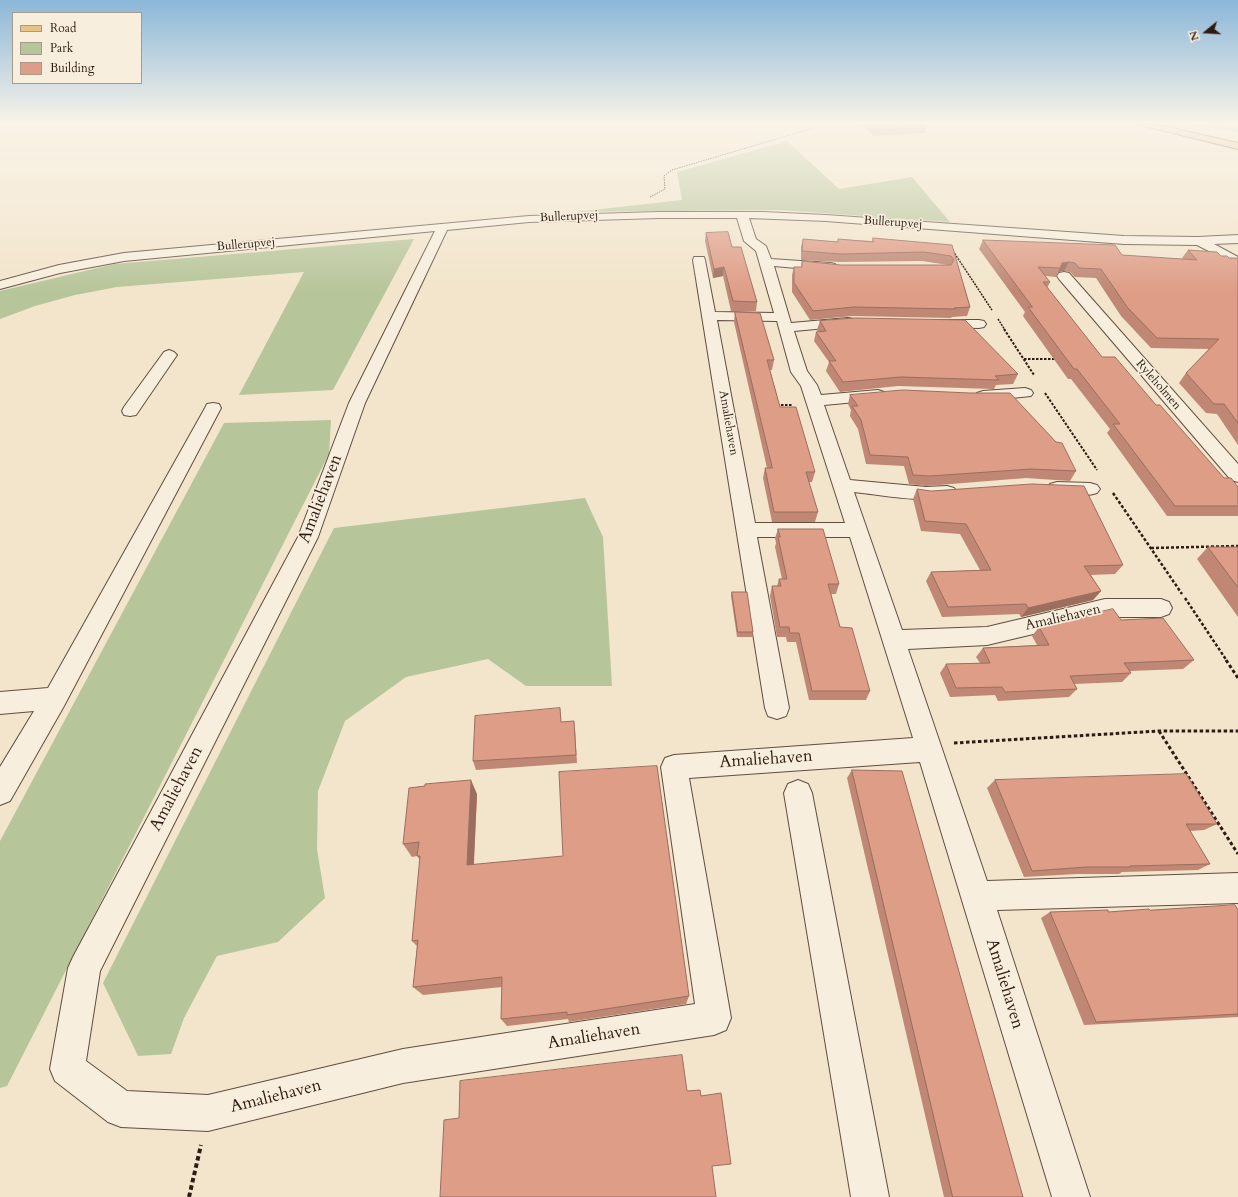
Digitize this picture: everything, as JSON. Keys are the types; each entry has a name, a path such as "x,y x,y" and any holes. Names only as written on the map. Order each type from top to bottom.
{"street":[{"name":"Bullerupvej","path":"0,285 59,269 124,258 443,227 563,217 659,214 742,215 826,218 1124,240 1198,241 1238,238"},
{"name":"Amaliehaven","path":"742,215 750,241 762,249 799,372 809,385 977,896 1071,1197"},
{"name":"Amaliehaven","path":"443,227 358,403 308,537 84,968 67,1069 121,1109 208,1113 403,1066 714,1018 674,766 928,749"},
{"path":"1198,241 1238,262"},
{"name":"Amaliehaven","path":"699,260 777,708"},
{"path":"766,262 839,268"},
{"name":"Ryleholmen","path":"1064,276 1087,293 1238,476"},
{"path":"709,316 784,322 860,322"},
{"path":"922,324 979,324"},
{"path":"130,411 169,355"},
{"path":"965,395 995,396 1024,393"},
{"path":"814,403 890,394"},
{"path":"0,792 55,698 213,408"},
{"path":"842,485 926,493 964,490"},
{"path":"1040,487 1090,490"},
{"path":"747,530 857,530"},
{"name":"Amaliehaven","path":"894,640 987,636 1105,608 1161,608"},
{"path":"0,703 55,698"},
{"path":"798,793 870,1197"},
{"path":"977,896 1238,888"}],"path":[{"path":"647,199 665,189 664,180"},
{"path":"938,226 963,268 1024,358 1035,377"},
{"path":"957,267 963,268"},
{"path":"1024,358 1062,360"},
{"path":"1043,389 1099,473"},
{"path":"770,405 814,403"},
{"path":"1112,492 1238,678"},
{"path":"1150,548 1238,546"},
{"path":"928,749 946,744 1159,731 1238,731"},
{"path":"1159,731 1238,854"},
{"path":"189,1197 208,1113"}],"green space":[{"path":"678,180 829,180 839,189 895,180 914,180 950,222 779,210 575,212 682,200"},
{"path":"414,239 333,390 239,395 304,272 117,287 75,295 35,306 0,319 0,291 114,264"},
{"path":"331,420 329,454 7,1086 0,1088 0,841 224,423"},
{"path":"585,498 603,537 612,686 526,686 488,659 406,677 345,721 318,791 317,849 325,898 278,942 217,956 184,1018 171,1054 138,1056 103,983 334,528"}],"building":[{"path":"728,232 732,247 741,247 757,302 733,301 724,267 714,269 706,233"},
{"path":"873,238 952,245 970,307 954,308 955,309 854,307 813,311 794,283 794,267 802,267 802,261 841,265 951,265 954,260 951,256 924,252 841,254 802,251 803,239 838,242 838,239 873,242"},
{"path":"983,240 1115,245 1122,255 1197,260 1188,250 1217,252 1221,256 1238,258 1238,423 1224,404 1214,404 1186,373 1219,339 1157,338 1127,307 1101,269 1079,268 1075,263 1069,262 1062,263 1060,268 1038,267 1050,282 1043,282 1102,357 1115,357 1156,405 1160,405 1224,478 1231,478 1238,487 1238,506 1175,506 1113,424 1120,424 1077,369 1074,369 1028,307 1032,307"},
{"path":"735,312 760,313 774,360 767,360 780,407 796,407 815,472 806,472 818,512 774,512 765,468 772,468"},
{"path":"855,318 965,320 1018,374 995,376 999,380 901,377 843,382 829,361 836,361 816,332 826,331 820,321"},
{"path":"903,390 1010,393 1056,442 1062,443 1076,471 1031,469 930,476 913,475 908,457 870,455 861,420 852,406 858,406 850,395"},
{"path":"1032,484 1084,486 1123,565 1084,566 1101,591 1028,608 1026,604 948,607 931,572 991,570 966,524 925,521 917,489 931,491"},
{"path":"778,529 823,529 839,584 828,584 840,627 852,628 870,691 812,691 799,633 790,633 789,627 780,627 772,586 781,586 779,579 787,579 778,537 780,537"},
{"path":"1208,547 1238,547 1238,587"},
{"path":"732,592 747,592 753,632 738,632"},
{"path":"1113,609 1121,620 1163,618 1194,660 1124,663 1131,673 1070,676 1077,689 1005,692 1002,687 956,688 946,664 990,663 983,648 1049,645 1039,627"},
{"path":"560,708 561,722 574,721 576,755 473,761 475,716"},
{"path":"657,766 689,996 567,1015 567,1012 501,1019 502,977 413,987 418,940 412,941 420,856 417,856 419,842 403,844 409,788 425,786 425,784 471,780 467,865 563,856 559,772"},
{"path":"852,770 902,771 1023,1197 953,1197"},
{"path":"1186,774 1217,824 1186,824 1210,864 1087,867 1032,871 995,780"},
{"path":"1235,905 1238,910 1238,1014 1096,1022 1050,912 1108,910 1108,912"},
{"path":"682,1055 687,1091 700,1090 701,1096 721,1093 731,1164 712,1166 716,1197 440,1197 444,1120 459,1118 460,1081"}]}
